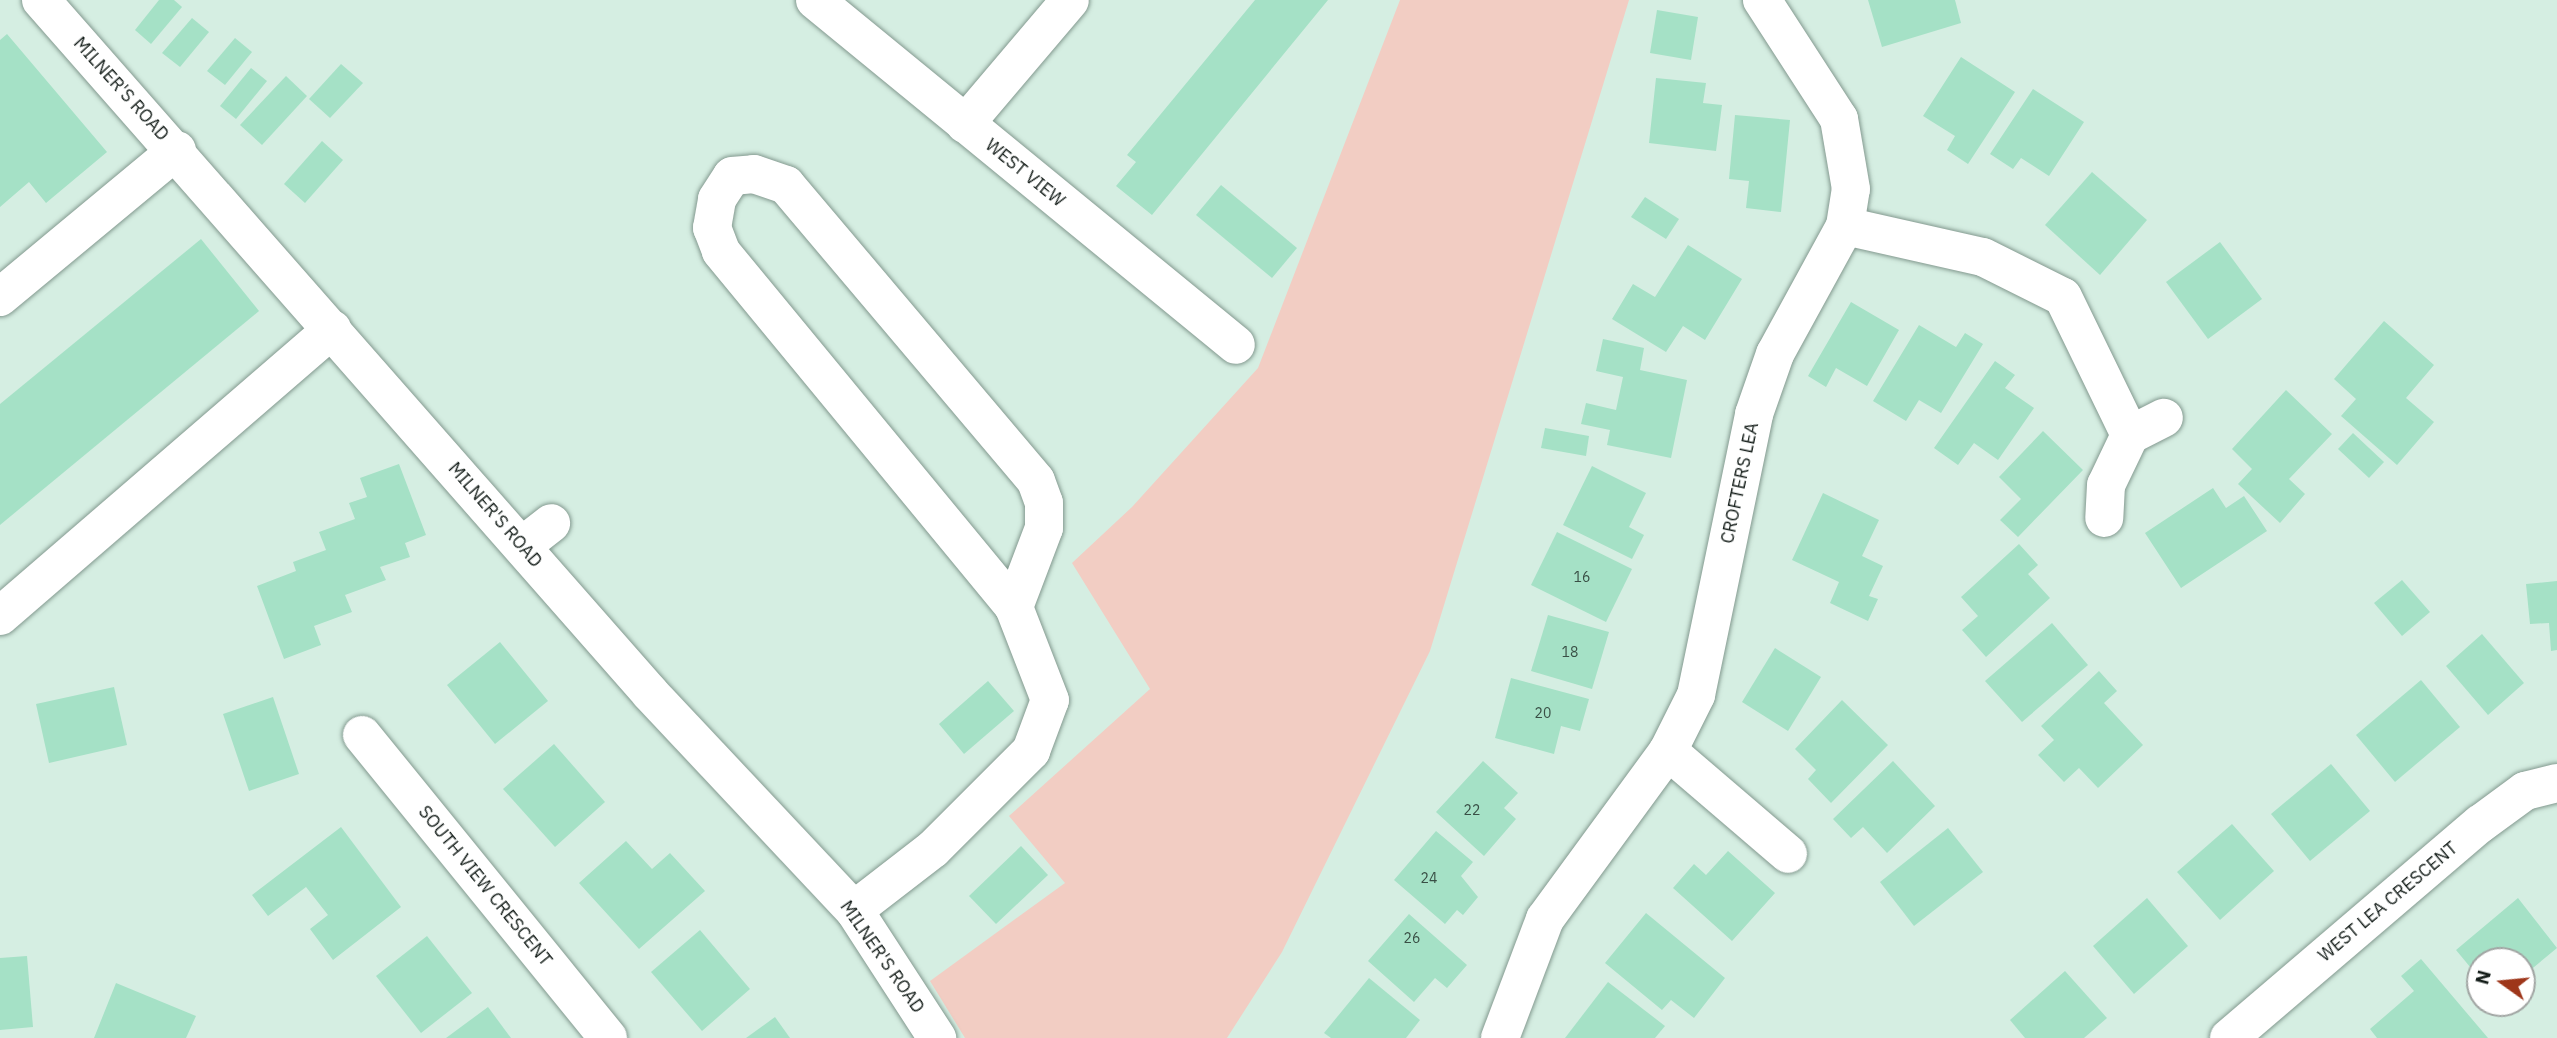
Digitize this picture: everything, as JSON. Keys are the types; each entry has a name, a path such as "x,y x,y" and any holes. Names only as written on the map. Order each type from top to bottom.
{"street":[{"name":"MILNER'S ROAD","path":"41,0 177,150 332,329 537,535 650,693 853,910 937,1038"},
{"name":"WEST VIEW","path":"815,0 1236,345"},
{"path":"965,124 1070,0"},
{"name":"CROFTERS LEA","path":"1500,1038 1545,919 1668,751 1696,695 1754,414 1776,354 1845,226 1851,189 1839,119 1762,0"},
{"path":"0,297 177,150"},
{"path":"853,910 933,849 1031,751 1050,700 1014,607 721,251 712,228 717,199 732,176 754,174 786,185 1036,481 1044,503 1044,528 1014,607"},
{"path":"1845,226 1983,257 2063,297 2130,435"},
{"path":"0,616 332,329"},
{"path":"2104,519 2106,485 2130,435 2164,418"},
{"name":"SOUTH VIEW CRESCENT","path":"362,735 607,1038"},
{"path":"1668,751 1788,854"},
{"name":"WEST LEA CRESCENT","path":"2229,1038 2480,824 2525,791 2557,783"}],"shaded area":[{"path":"1400,0 1629,0 1430,651 1282,952 1227,1038 965,1038 930,981 1065,883 1009,816 1150,689 1072,563 1132,507 1258,368"}],"building":[{"path":"159,0 174,0 182,7 151,44 135,30"},
{"path":"1255,0 1328,0 1152,215 1116,186 1136,162 1127,155"},
{"path":"1868,0 1955,0 1961,23 1882,47"},
{"path":"1657,10 1698,17 1691,60 1650,53"},
{"path":"192,18 209,32 180,67 162,53"},
{"path":"7,34 107,152 46,203 29,182 0,207 0,40"},
{"path":"235,38 252,52 225,85 207,71"},
{"path":"1961,57 2015,92 1968,164 1947,150 1955,136 1923,116"},
{"path":"341,64 363,83 330,118 309,99"},
{"path":"251,68 267,81 236,119 220,106"},
{"path":"286,76 307,96 262,145 240,125"},
{"path":"1656,78 1706,83 1703,103 1722,105 1716,151 1649,143"},
{"path":"2033,89 2084,122 2049,176 2021,158 2013,169 1990,154"},
{"path":"1735,115 1790,120 1781,212 1746,208 1749,181 1729,179"},
{"path":"322,141 343,160 305,203 284,184"},
{"path":"2092,172 2147,220 2100,275 2045,225"},
{"path":"1221,185 1297,248 1272,278 1196,215"},
{"path":"1645,197 1679,219 1666,239 1631,217"},
{"path":"201,239 259,311 0,525 0,404"},
{"path":"2220,242 2262,299 2208,339 2166,282"},
{"path":"1688,245 1742,279 1705,340 1683,326 1666,352 1612,319 1633,284 1655,297"},
{"path":"1851,302 1899,330 1867,386 1836,368 1826,387 1808,376"},
{"path":"2384,321 2434,365 2406,398 2434,422 2397,465 2341,416 2356,399 2334,379"},
{"path":"1919,325 1956,347 1965,333 1983,344 1941,413 1919,400 1906,421 1873,401"},
{"path":"1603,339 1644,348 1640,370 1687,380 1671,458 1607,445 1610,430 1581,424 1586,403 1616,410 1623,377 1596,371"},
{"path":"1995,361 2015,375 2005,388 2034,408 1998,460 1974,443 1958,465 1934,448"},
{"path":"2286,390 2332,434 2289,479 2305,494 2280,523 2238,484 2252,469 2232,449"},
{"path":"1545,428 1589,436 1586,456 1541,448"},
{"path":"2043,431 2083,470 2018,537 2000,520 2021,499 1999,477"},
{"path":"2353,433 2384,462 2369,478 2338,449"},
{"path":"399,464 426,535 405,543 410,557 380,567 386,580 345,595 352,612 314,626 321,645 284,659 257,586 296,571 293,562 326,550 319,532 355,519 349,503 367,497 360,478"},
{"path":"1592,466 1646,493 1629,527 1644,535 1632,559 1563,525"},
{"path":"2213,488 2226,508 2244,496 2267,531 2181,588 2145,533"},
{"path":"1823,493 1879,520 1862,556 1883,566 1869,596 1878,599 1868,621 1830,603 1839,582 1792,560"},
{"path":"1557,532 1632,569 1606,622 1531,585"},
{"path":"2019,544 2038,565 2028,574 2050,598 1986,657 1962,630 1978,616 1961,597"},
{"path":"2402,580 2430,612 2402,636 2374,603"},
{"path":"2557,581 2557,650 2551,651 2549,623 2530,624 2526,584"},
{"path":"1548,615 1609,632 1592,689 1531,671"},
{"path":"2052,623 2088,665 2022,722 1985,681"},
{"path":"2482,634 2524,683 2488,715 2446,666"},
{"path":"500,642 548,701 495,744 447,685"},
{"path":"1775,648 1821,677 1788,731 1742,702"},
{"path":"2099,671 2117,691 2104,703 2143,745 2098,788 2079,768 2064,782 2038,755 2054,740 2041,726"},
{"path":"1511,678 1589,699 1580,731 1561,726 1554,754 1495,738"},
{"path":"2421,680 2460,727 2395,782 2356,735"},
{"path":"988,681 1014,711 964,754 939,724"},
{"path":"114,687 127,745 49,763 36,704"},
{"path":"273,697 299,774 249,791 223,714"},
{"path":"1842,700 1888,745 1831,803 1808,779 1816,770 1795,749"},
{"path":"554,744 605,802 555,847 503,789"},
{"path":"1483,761 1518,793 1504,808 1516,819 1484,856 1436,812"},
{"path":"1893,761 1935,806 1887,853 1863,827 1851,838 1833,819"},
{"path":"2331,764 2370,811 2310,861 2271,814"},
{"path":"2232,824 2274,871 2220,920 2177,872"},
{"path":"341,827 401,907 333,960 310,929 328,915 306,887 268,916 252,895"},
{"path":"1948,828 1983,872 1914,926 1880,882"},
{"path":"1436,831 1473,862 1461,876 1478,897 1463,915 1457,910 1445,924 1394,880"},
{"path":"626,841 652,869 670,853 705,891 639,949 579,883"},
{"path":"1021,846 1048,875 996,924 969,896"},
{"path":"1728,851 1775,893 1732,941 1673,888 1694,864 1706,875"},
{"path":"2147,898 2188,946 2134,994 2093,946"},
{"path":"2518,898 2557,948 2536,965 2536,947 2466,947 2466,962 2456,950"},
{"path":"1646,913 1725,978 1694,1018 1671,1000 1662,1010 1605,963"},
{"path":"1409,914 1467,965 1447,988 1435,978 1414,1002 1368,961"},
{"path":"700,930 750,989 702,1031 651,972"},
{"path":"427,936 472,993 421,1033 376,976"},
{"path":"27,956 33,1027 0,1030 0,958"},
{"path":"2421,959 2466,1012 2466,1017 2470,1017 2488,1038 2377,1038 2370,1029 2414,991 2401,976"},
{"path":"2065,971 2107,1018 2084,1038 2025,1038 2010,1020"},
{"path":"1369,978 1420,1020 1406,1038 1331,1038 1324,1033"},
{"path":"1608,982 1665,1026 1655,1038 1565,1038"},
{"path":"116,983 196,1016 186,1038 94,1038"},
{"path":"488,1007 511,1038 446,1038"},
{"path":"775,1017 790,1038 746,1038"}]}
